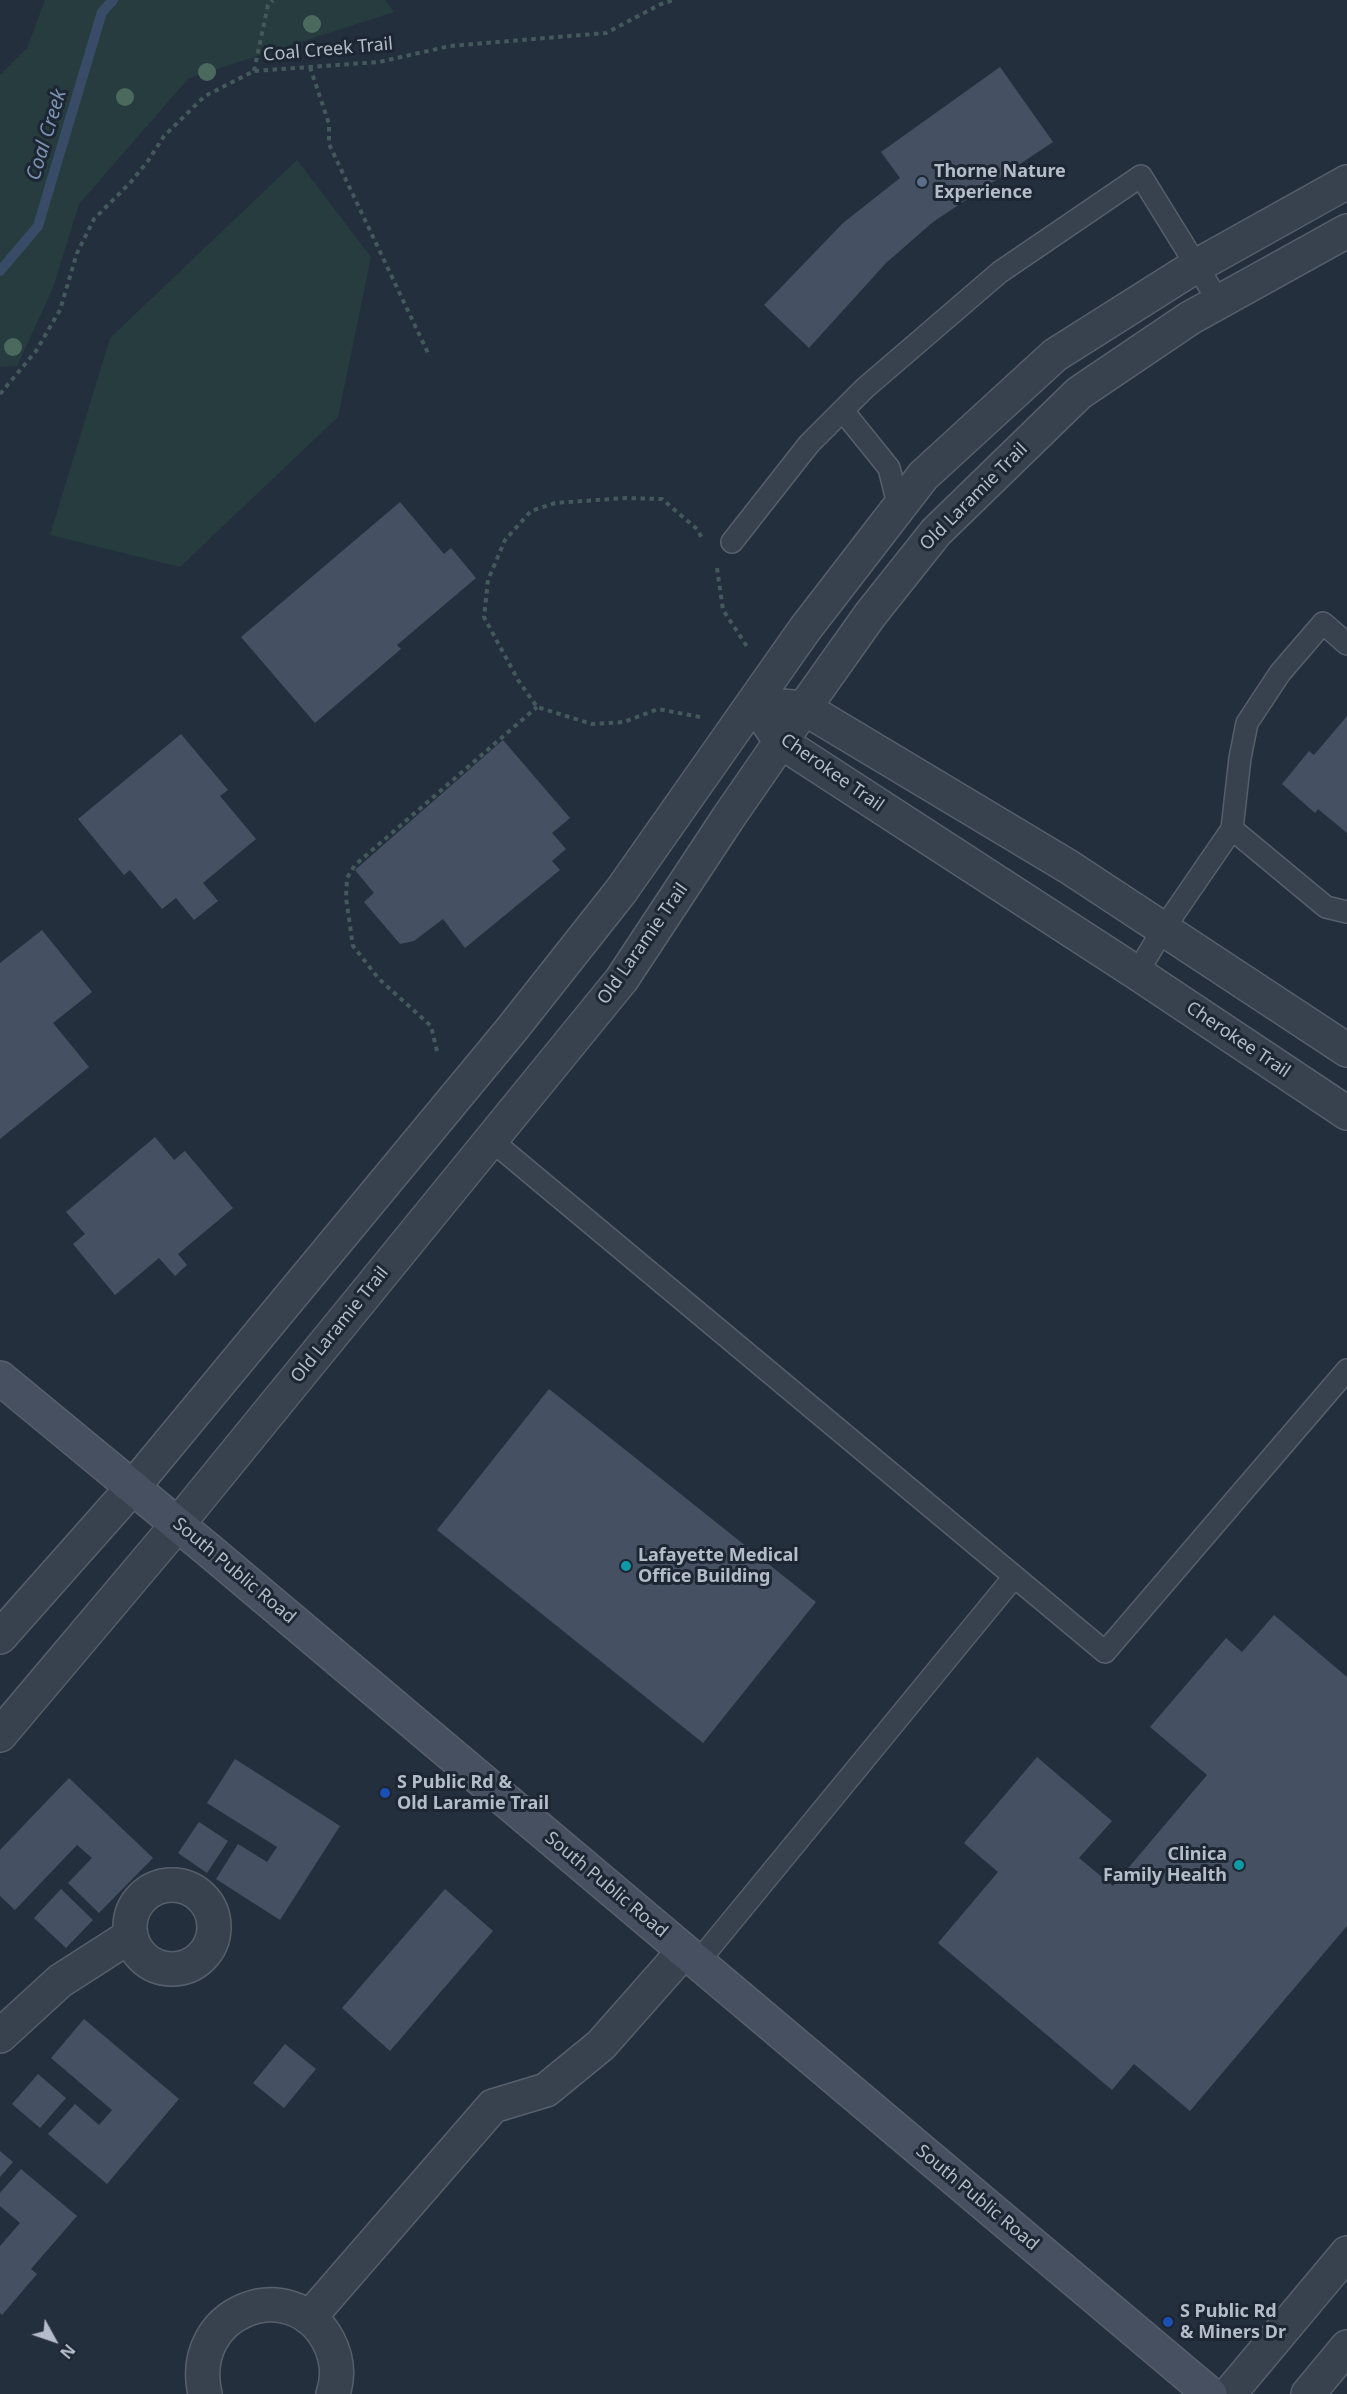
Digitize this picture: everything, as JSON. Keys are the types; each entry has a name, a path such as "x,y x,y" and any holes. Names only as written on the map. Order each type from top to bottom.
{"street":[{"path":"0,1637 133,1487 512,1029 621,891 805,629 923,476 1055,355 1197,266 1347,182"},
{"name":"Old Laramie Trail","path":"0,1735 178,1524 622,980 780,742 870,615 936,532 1079,393 1190,318 1347,231"},
{"name":"Cherokee Trail","path":"754,703 804,708 988,817 1164,928 1347,1050"},
{"name":"Cherokee Trail","path":"754,703 780,742 1137,973 1347,1113"},
{"name":"South Public Road","path":"0,1378 178,1524 1210,2394"},
{"path":"0,2036 60,1981 130,1936"},
{"path":"309,2318 493,2106 546,2090 601,2045 691,1957"},
{"path":"1229,2394 1347,2253"},
{"path":"205,2394 201,2378 203,2359 209,2341 221,2325 236,2314 255,2307 274,2305 292,2309 309,2318 323,2332 332,2349 337,2368 333,2394"},
{"path":"1308,2394 1347,2347"}],"lane":[{"path":"732,542 809,444 865,388 1000,272 1141,176 1219,302"},
{"path":"843,411 889,468 899,508"},
{"path":"1137,973 1164,928 1232,830 1240,758 1247,723 1280,674 1323,623 1347,644"},
{"path":"1232,830 1326,907 1347,912"},
{"path":"491,1140 1105,1652 1347,1370"},
{"path":"691,1957 1014,1576"}],"path":[{"path":"254,71 268,5 273,0"},
{"name":"Coal Creek Trail","path":"0,394 36,351 60,310 77,253 94,219 142,168 164,136 205,96 254,71 379,62 450,46 606,33 661,4 674,0"},
{"path":"310,67 329,124 329,144 428,353"},
{"path":"704,718 658,709 624,722 592,724 537,707 518,680 484,617 488,580 505,540 531,511 564,502 626,498 662,500 697,529 707,548"},
{"path":"712,558 717,568 723,610 749,649"},
{"path":"437,1051 431,1026 379,979 353,946 346,898 347,878 354,865 537,707"}],"green space":[{"path":"45,0 385,0 394,12 189,78 79,204 53,288 17,366 0,367 0,75 27,48"},
{"path":"297,160 371,257 338,417 180,567 50,535 110,338"}],"building":[{"path":"1000,67 1053,142 933,222 886,263 809,348 764,305 843,223 900,178 881,152"},
{"path":"400,502 444,554 451,548 476,578 397,645 401,649 315,723 241,637"},
{"path":"1347,716 1347,833 1318,809 1315,813 1282,784 1309,751 1314,755"},
{"path":"181,734 228,790 220,796 256,839 203,883 218,901 194,920 176,898 162,909 130,870 124,875 78,819"},
{"path":"503,740 570,818 552,833 566,849 552,861 560,870 465,948 443,919 414,941 400,944 364,902 374,893 355,870"},
{"path":"42,930 92,992 53,1023 89,1067 0,1139 0,963"},
{"path":"155,1137 174,1160 185,1151 233,1208 178,1254 187,1265 175,1276 159,1258 115,1295 73,1244 85,1234 66,1212"},
{"name":"Lafayette Medical Office Building","path":"549,1389 816,1602 703,1743 437,1530"},
{"name":"Clinica Family Health","path":"1274,1615 1347,1677 1347,1926 1190,2111 1134,2064 1112,2090 938,1943 998,1872 964,1843 1037,1757 1112,1821 1079,1858 1113,1886 1207,1775 1150,1727 1226,1638 1242,1652"},
{"path":"235,1759 340,1826 280,1920 216,1879 238,1844 267,1862 277,1847 207,1803"},
{"path":"69,1778 153,1858 99,1913 68,1883 92,1858 77,1845 15,1910 0,1896 0,1850"},
{"path":"199,1822 228,1841 207,1873 178,1853"},
{"path":"61,1889 93,1920 66,1948 34,1918"},
{"path":"445,1889 493,1931 390,2051 342,2008"},
{"path":"84,2019 179,2099 107,2184 48,2134 75,2104 99,2125 112,2110 51,2058"},
{"path":"285,2044 316,2069 284,2108 253,2083"},
{"path":"38,2074 66,2098 40,2128 12,2104"},
{"path":"0,2151 13,2162 0,2177"},
{"path":"21,2169 77,2216 31,2269 37,2274 2,2315 0,2313 0,2246 20,2223 0,2206 0,2193"}],"waterway":[{"name":"Coal Creek","path":"0,271 38,226 102,12 113,0"}],"place":[{"name":"Thorne Nature Experience","path":"922,182"},
{"name":"Lafayette Medical Office Building","path":"626,1566"},
{"name":"S Public Rd & Old Laramie Trail","path":"385,1793"},
{"name":"Clinica Family Health","path":"1239,1865"},
{"name":"S Public Rd & Miners Dr","path":"1168,2322"}]}
